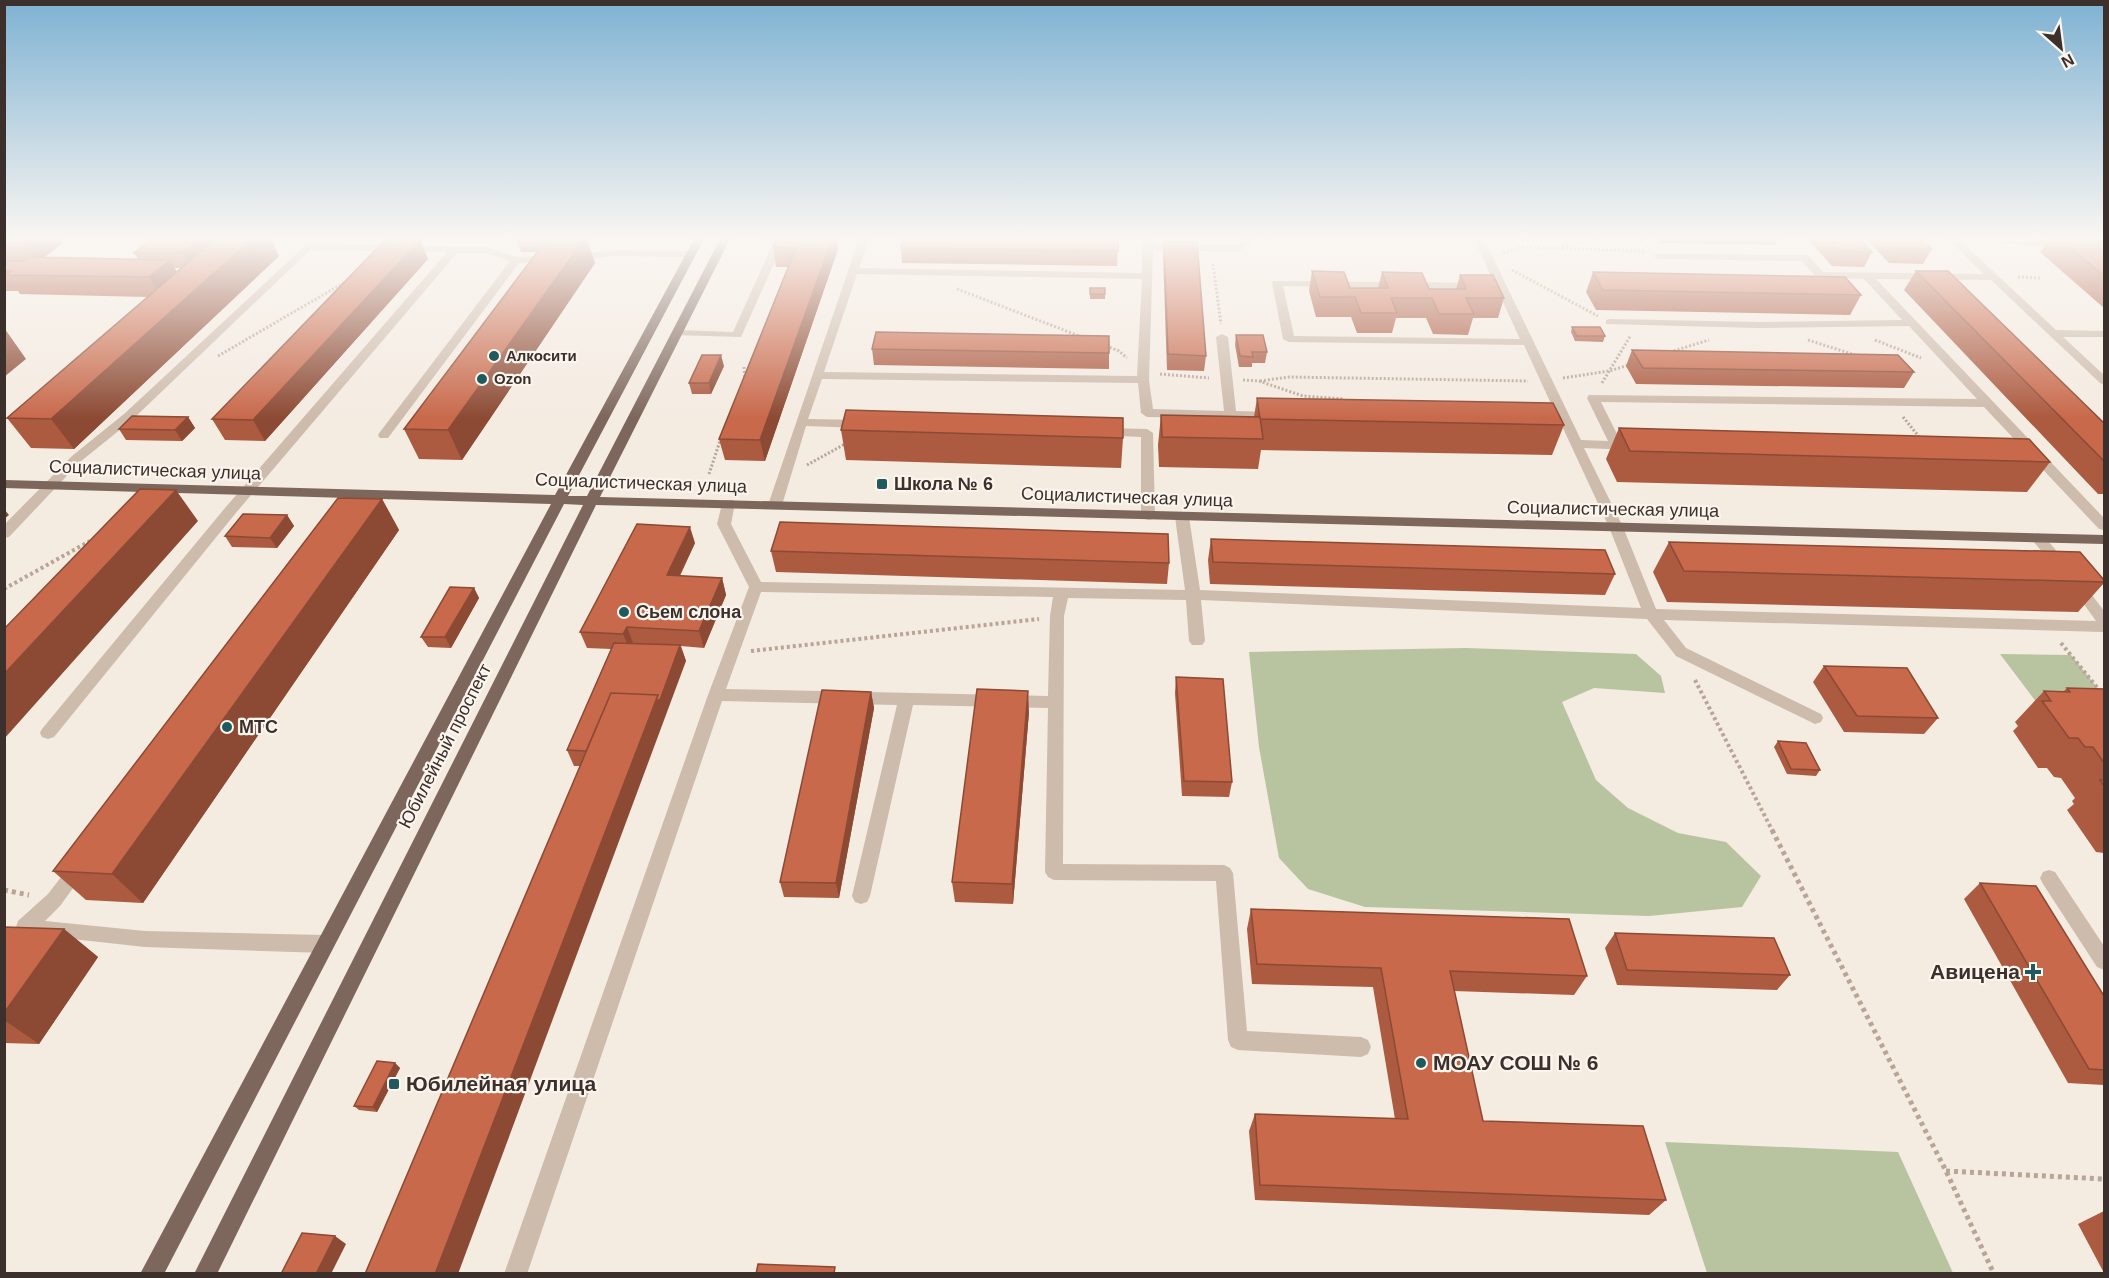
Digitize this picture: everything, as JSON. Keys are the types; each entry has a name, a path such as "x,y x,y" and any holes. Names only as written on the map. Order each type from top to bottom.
{"main road":[{"path":"151,1274 667,299"},
{"name":"Юбилейный проспект","path":"206,1274 695,299"},
{"name":"Социалистическая улица","path":"4,484 2104,540"}],"street":[{"path":"4,534 76,459 128,417 253,299"},
{"path":"48,732 413,299"},
{"path":"384,435 487,299"},
{"path":"677,333 737,335 753,299"},
{"path":"775,505 843,299"},
{"path":"1145,299 1143,376 1147,413 1149,516"},
{"path":"1280,299 1289,339 1528,342"},
{"path":"1506,299 1616,527 1651,614 1681,652 1815,718"},
{"path":"1889,299 2104,526"},
{"path":"2016,299 2104,381"},
{"path":"1610,322 1912,323"},
{"path":"2053,333 2104,334"},
{"path":"1221,337 1233,436"},
{"path":"817,375 1143,376"},
{"path":"1616,445 1593,398 1988,403"},
{"path":"1147,413 1194,419 1230,415 1287,416"},
{"path":"801,422 872,424"},
{"path":"1531,422 1566,423"},
{"path":"1088,431 1147,433"},
{"path":"1577,444 1640,446"},
{"path":"2018,459 2042,460"},
{"path":"342,509 352,494"},
{"path":"515,1274 730,654 756,587 724,524 728,503"},
{"path":"1182,517 1197,641"},
{"path":"2038,538 2104,621"},
{"path":"756,587 1193,595 1651,614 2104,627"},
{"path":"1061,594 1057,616 1054,872 1224,873 1238,1040 1361,1047"},
{"path":"716,695 1056,702"},
{"path":"861,896 906,699"},
{"path":"89,852 54,900 18,932 227,943 325,944"},
{"path":"2049,878 2104,962"}],"path":[{"path":"209,361 317,299"},
{"path":"983,299 1087,339"},
{"path":"1218,299 1221,337"},
{"path":"1566,299 1610,322"},
{"path":"1593,398 1638,322"},
{"path":"1835,324 1960,373"},
{"path":"1802,338 1857,356"},
{"path":"1666,353 1712,339"},
{"path":"1098,343 1119,351 1143,376 1259,381 1289,377 1547,381 1609,371 1632,364"},
{"path":"744,368 745,386"},
{"path":"1259,381 1303,396 1348,400"},
{"path":"1889,401 1928,446"},
{"path":"785,476 842,446 872,424"},
{"path":"709,474 724,430"},
{"path":"4,589 95,538"},
{"path":"730,654 1057,616"},
{"path":"2046,624 2104,696"},
{"path":"1681,652 1946,1171 1994,1274"},
{"path":"1946,1171 2104,1179"}],"green space":[{"path":"1466,648 1636,654 1661,676 1665,693 1594,688 1562,702 1596,780 1628,808 1678,833 1726,842 1761,876 1742,907 1649,916 1365,907 1308,889 1279,858 1259,747 1249,652"},
{"path":"2000,654 2071,655 2104,696 2037,703"},
{"path":"1665,1142 1898,1152 1953,1273 1707,1273"}],"building":[{"path":"146,299 185,299 51,419 7,418"},
{"path":"328,299 366,299 253,420 212,419"},
{"path":"502,299 542,299 448,430 404,429"},
{"path":"776,299 811,299 760,440 719,439"},
{"path":"1166,299 1201,299 1206,356 1168,354"},
{"path":"1356,299 1391,299 1397,313 1361,313"},
{"path":"1432,299 1466,299 1474,314 1439,314"},
{"path":"1943,299 1976,299 2104,423 2104,461"},
{"path":"1572,327 1600,327 1605,336 1577,336"},
{"path":"876,332 1109,336 1109,353 872,349"},
{"path":"1236,335 1263,335 1267,352 1252,352 1253,357 1240,356"},
{"path":"1632,350 1898,355 1914,372 1643,368"},
{"path":"702,355 721,355 709,383 689,383"},
{"path":"1257,398 1553,403 1564,425 1260,419"},
{"path":"846,410 1123,418 1123,438 841,430"},
{"path":"1161,415 1260,417 1263,439 1162,437"},
{"path":"132,416 188,417 175,430 119,429"},
{"path":"1619,428 2029,439 2050,462 1630,451"},
{"path":"140,489 176,490 4,674 4,629"},
{"path":"338,498 382,499 112,874 53,871"},
{"path":"243,514 287,515 270,538 225,536"},
{"path":"780,522 1168,534 1169,563 771,551"},
{"path":"637,524 690,527 667,575 722,578 699,631 627,627 623,634 580,632"},
{"path":"1211,539 1605,550 1615,574 1213,562"},
{"path":"1669,542 2080,552 2104,582 1684,571"},
{"path":"450,587 474,588 445,637 421,637"},
{"path":"614,643 680,645 660,700 656,700 658,695 611,693 586,751 567,750"},
{"path":"1824,666 1907,668 1938,718 1857,716"},
{"path":"1176,677 1223,679 1232,782 1184,781"},
{"path":"2067,688 2104,689 2104,763 2093,747 2085,747 2078,738 2069,738 2042,701 2051,701 2044,691 2070,692"},
{"path":"977,689 1028,691 1012,884 952,882"},
{"path":"822,690 871,692 836,883 780,882"},
{"path":"611,693 658,695 435,1274 365,1274"},
{"path":"1778,741 1806,743 1820,770 1791,769"},
{"path":"1980,883 2036,886 2104,996 2104,1070 2089,1069"},
{"name":"МОАУ СОШ № 6","path":"1251,909 1569,919 1587,976 1450,971 1483,1121 1643,1126 1666,1200 1260,1185 1255,1114 1408,1119 1381,968 1257,964"},
{"path":"4,927 64,929 4,1013"},
{"path":"1615,933 1774,938 1790,975 1627,970"},
{"path":"377,1061 395,1063 373,1107 354,1106"},
{"path":"302,1233 335,1236 316,1274 281,1274"},
{"path":"758,1264 835,1267 834,1274 756,1274"}],"place":[{"name":"Алкосити","path":"494,356"},
{"name":"Ozon","path":"482,379"},
{"name":"Школа № 6","path":"882,484"},
{"name":"Сьем слона","path":"624,612"},
{"name":"МТС","path":"227,727"},
{"name":"Авицена","path":"2033,972"},
{"name":"МОАУ СОШ № 6","path":"1421,1063"},
{"name":"Юбилейная улица","path":"394,1084"}]}
